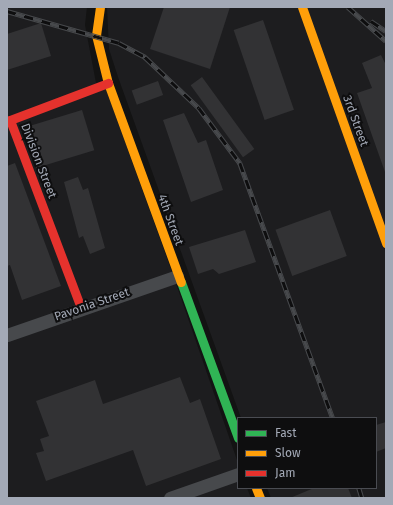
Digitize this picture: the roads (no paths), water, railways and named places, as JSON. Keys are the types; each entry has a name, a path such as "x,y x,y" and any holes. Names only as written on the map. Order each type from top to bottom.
{"street":[{"name":"4th Street","path":"100,7 96,35 108,83 177,276 237,435"},
{"name":"3rd Street","path":"302,7 386,243"},
{"name":"Division Street","path":"81,308 10,120 108,83"},
{"name":"Pavonia Street","path":"7,335 81,308 177,276"},
{"path":"170,498 237,474"}],"railway":[{"path":"348,7 386,41"},
{"path":"7,11 119,43 145,57 199,108 240,163 333,417"},
{"path":"371,21 386,31"},
{"path":"359,489 362,498"}]}
